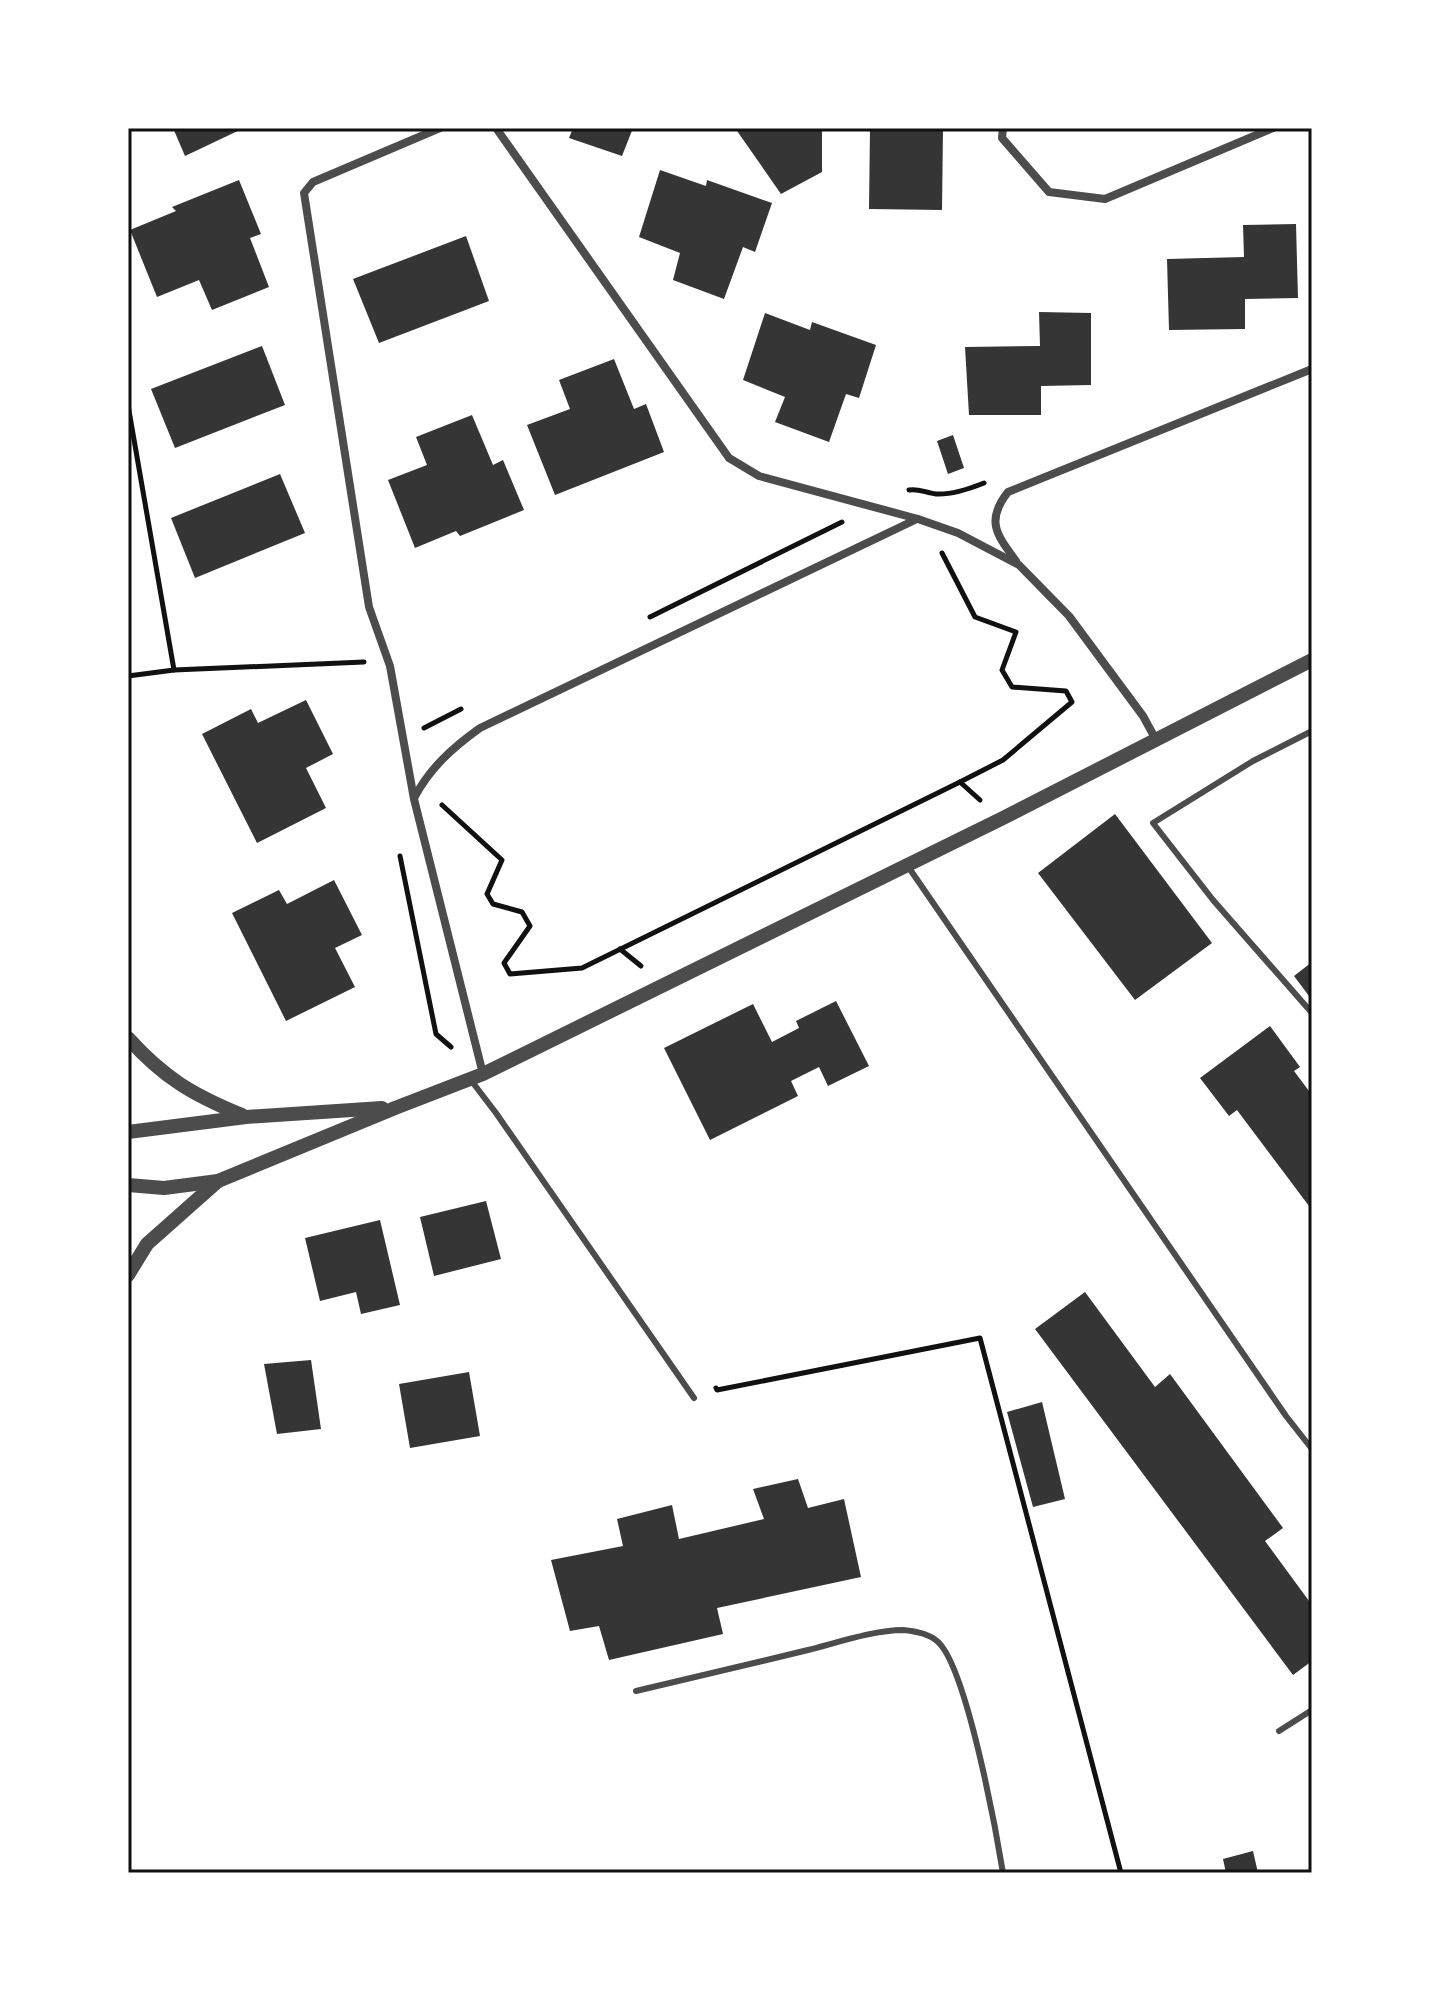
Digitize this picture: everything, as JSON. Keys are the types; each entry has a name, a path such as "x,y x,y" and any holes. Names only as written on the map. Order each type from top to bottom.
{"street":[{"path":"440,128 313,182 304,193 369,607 390,666 414,799 476,1077"},
{"path":"496,128 729,458 759,476 918,519 958,533 1019,565"},
{"path":"1003,128 1002,138 1049,192 1105,199 1273,128"},
{"path":"1155,738 1143,716 1069,616 1019,565 1001,541 994,520 996,507 1008,492 1312,369"},
{"path":"414,799 429,772 447,753 480,728 918,519"},
{"path":"128,1185 164,1188 218,1181 476,1077 907,865 1312,660"},
{"path":"128,1038 147,1059 186,1090 246,1117"},
{"path":"128,1132 246,1117 395,1108"},
{"path":"128,1275 147,1244 218,1181"}],"lane":[{"path":"1312,731 1253,761 1153,823 1213,900 1312,1013"},
{"path":"907,865 1277,1403 1312,1449"},
{"path":"476,1077 496,1113 694,1398"},
{"path":"636,1691 855,1638 903,1630 926,1634 949,1654 957,1678 990,1797 1003,1873"},
{"path":"1279,1731 1312,1710"}],"path":[{"path":"128,405 174,670"},
{"path":"421,785 502,860 487,894 493,904 522,912 530,926 504,963 510,974 582,968 960,782 1003,760 1072,702 1066,691 1012,687 1002,670 1016,632 975,617 942,555 940,528"},
{"path":"128,676 174,670 365,662"},
{"path":"708,1377 717,1390 980,1338 1121,1873"}],"building":[{"path":"173,128 244,128 185,156"},
{"path":"573,128 633,128 622,156 569,138"},
{"path":"735,128 822,128 822,172 781,194"},
{"path":"870,128 943,128 942,210 869,209"},
{"path":"660,170 706,186 707,180 772,203 755,252 743,247 724,299 673,280 680,253 639,237"},
{"path":"239,180 261,234 250,238 269,287 212,310 199,280 157,297 130,230 176,211 172,207"},
{"path":"1296,224 1298,298 1245,299 1245,329 1169,330 1167,259 1244,257 1243,225"},
{"path":"466,236 489,301 379,343 353,279"},
{"path":"1039,312 1091,313 1091,385 1041,386 1041,415 969,415 965,347 1040,346"},
{"path":"765,313 810,330 812,322 876,345 859,398 846,394 829,442 775,422 785,397 743,380"},
{"path":"262,346 285,405 175,448 151,389"},
{"path":"614,359 634,409 646,404 664,452 555,495 527,425 570,409 559,380"},
{"path":"472,415 493,465 503,460 524,510 460,536 456,531 415,548 388,480 427,465 416,437"},
{"path":"953,435 964,468 948,474 937,441"},
{"path":"280,474 305,533 195,578 171,518"},
{"path":"306,700 333,754 306,768 326,808 257,843 202,734 251,709 258,723"},
{"path":"1115,814 1212,943 1135,1000 1038,873"},
{"path":"334,880 362,935 335,948 355,987 286,1021 232,913 279,890 287,904"},
{"path":"1312,962 1312,1000 1294,976"},
{"path":"836,1001 869,1066 828,1086 819,1067 791,1081 798,1096 710,1140 664,1048 753,1004 772,1042 799,1028 796,1021"},
{"path":"1270,1026 1300,1067 1294,1071 1312,1095 1312,1210 1237,1110 1229,1116 1200,1078"},
{"path":"486,1201 501,1259 434,1276 420,1217"},
{"path":"380,1220 400,1305 361,1314 356,1292 320,1301 305,1238"},
{"path":"1085,1292 1155,1387 1170,1374 1283,1528 1265,1541 1312,1605 1312,1661 1293,1675 1035,1329"},
{"path":"311,1360 321,1429 277,1434 264,1364"},
{"path":"469,1372 480,1436 410,1448 399,1384"},
{"path":"1042,1402 1065,1499 1033,1507 1007,1412"},
{"path":"798,1479 808,1508 844,1499 861,1577 717,1608 723,1634 609,1660 599,1626 570,1631 551,1560 623,1546 617,1519 672,1505 679,1539 764,1519 753,1489"},
{"path":"1253,1851 1258,1873 1226,1873 1223,1859"}]}
